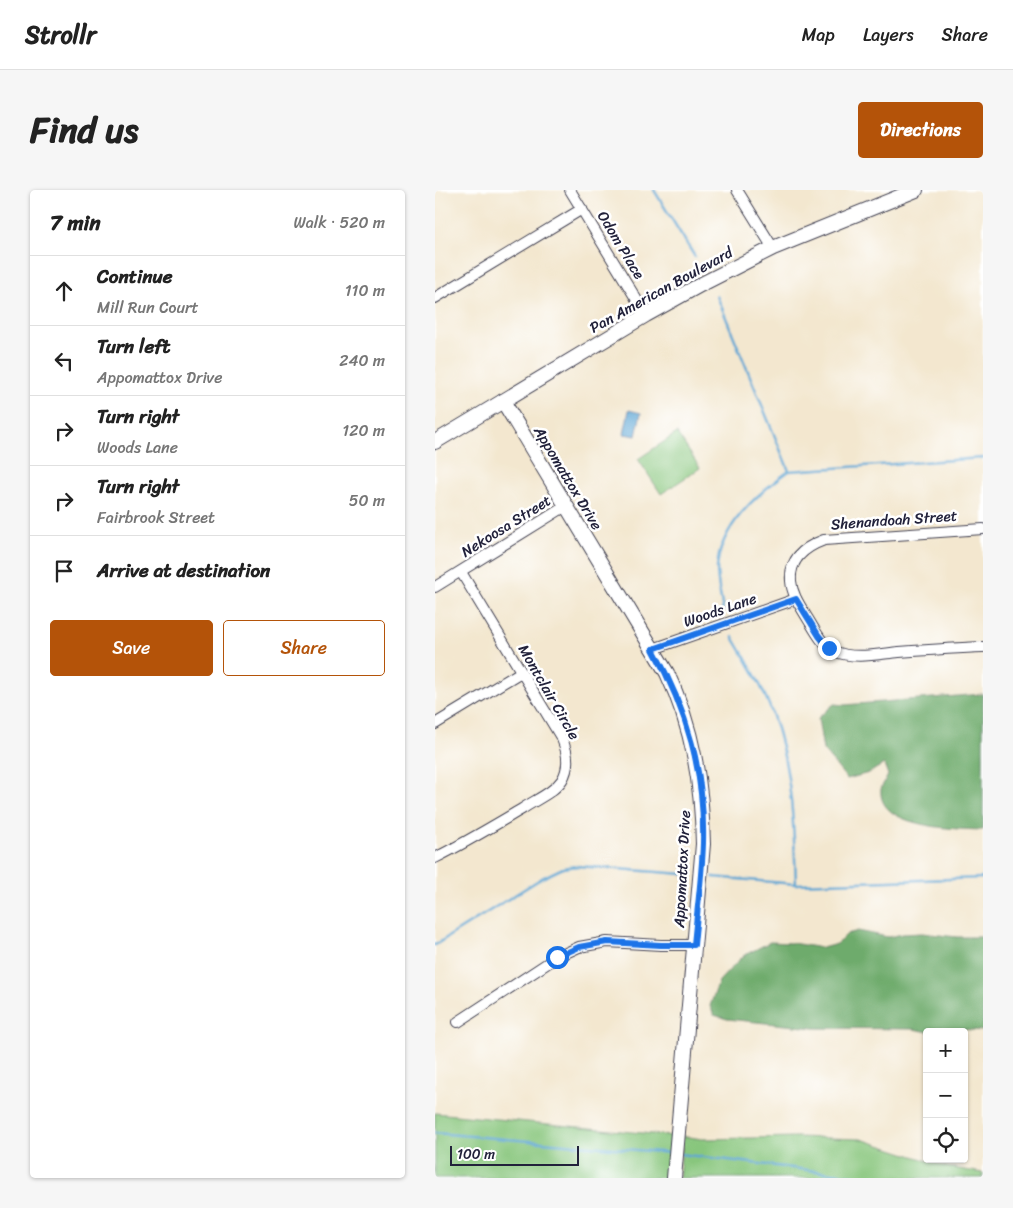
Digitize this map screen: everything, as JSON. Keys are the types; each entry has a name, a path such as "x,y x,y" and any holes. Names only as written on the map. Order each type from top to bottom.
{"street":[{"name":"Odom Place","path":"570,190 646,315"},
{"path":"737,190 773,248"},
{"name":"Pan American Boulevard","path":"435,442 700,284 773,248 916,190"},
{"path":"435,298 582,209"},
{"name":"Appomattox Drive","path":"503,401 653,649 674,689 683,712 693,748 700,784 703,813 703,844 674,1178"},
{"name":"Nekoosa Street","path":"435,588 566,506"},
{"name":"Shenandoah Street","path":"796,599 791,579 792,568 799,554 813,544 824,540 983,529"},
{"name":"Montclair Circle","path":"435,858 490,828 557,786 564,775 567,762 565,747 461,572"},
{"path":"796,599 824,643 840,653 857,655 983,646"},
{"name":"Woods Lane","path":"653,649 796,599"},
{"path":"435,724 521,672"},
{"path":"458,1022 557,957 579,947 607,942 694,945"}],"green space":[{"path":"677,433 700,468 661,494 638,459"},
{"path":"983,694 983,830 939,827 905,819 892,812 883,802 881,789 888,775 884,764 869,773 847,779 823,750 818,718 834,704 844,705"},
{"path":"858,931 888,937 922,933 957,937 983,937 983,1031 968,1030 968,1028 923,1028 923,1031 913,1029 814,1028 727,1019 714,1015 710,1006 719,981 743,956 770,942 792,943 822,948 837,944 847,934"},
{"path":"435,1113 673,1136 669,1178 435,1178"},
{"path":"683,1136 702,1139 796,1137 861,1139 923,1159 923,1163 935,1163 983,1173 983,1178 679,1178"}],"water":[{"path":"629,410 641,413 636,436 624,434"}],"waterway":[{"path":"654,190 695,257"},
{"path":"717,296 789,471"},
{"path":"723,611 717,568 725,538 742,512 789,471 983,458"},
{"path":"733,637 765,696 779,737 791,799 796,884"},
{"path":"435,945 542,878 563,868 577,866 684,874"},
{"path":"713,877 796,884 983,878"},
{"path":"435,1133 672,1153"},
{"path":"680,1154 872,1178"}],"route":[{"path":"557,957 579,947 595,943 694,945 703,844 703,813 700,784 683,712 667,673 653,649 796,599 819,636 829,648"}]}
